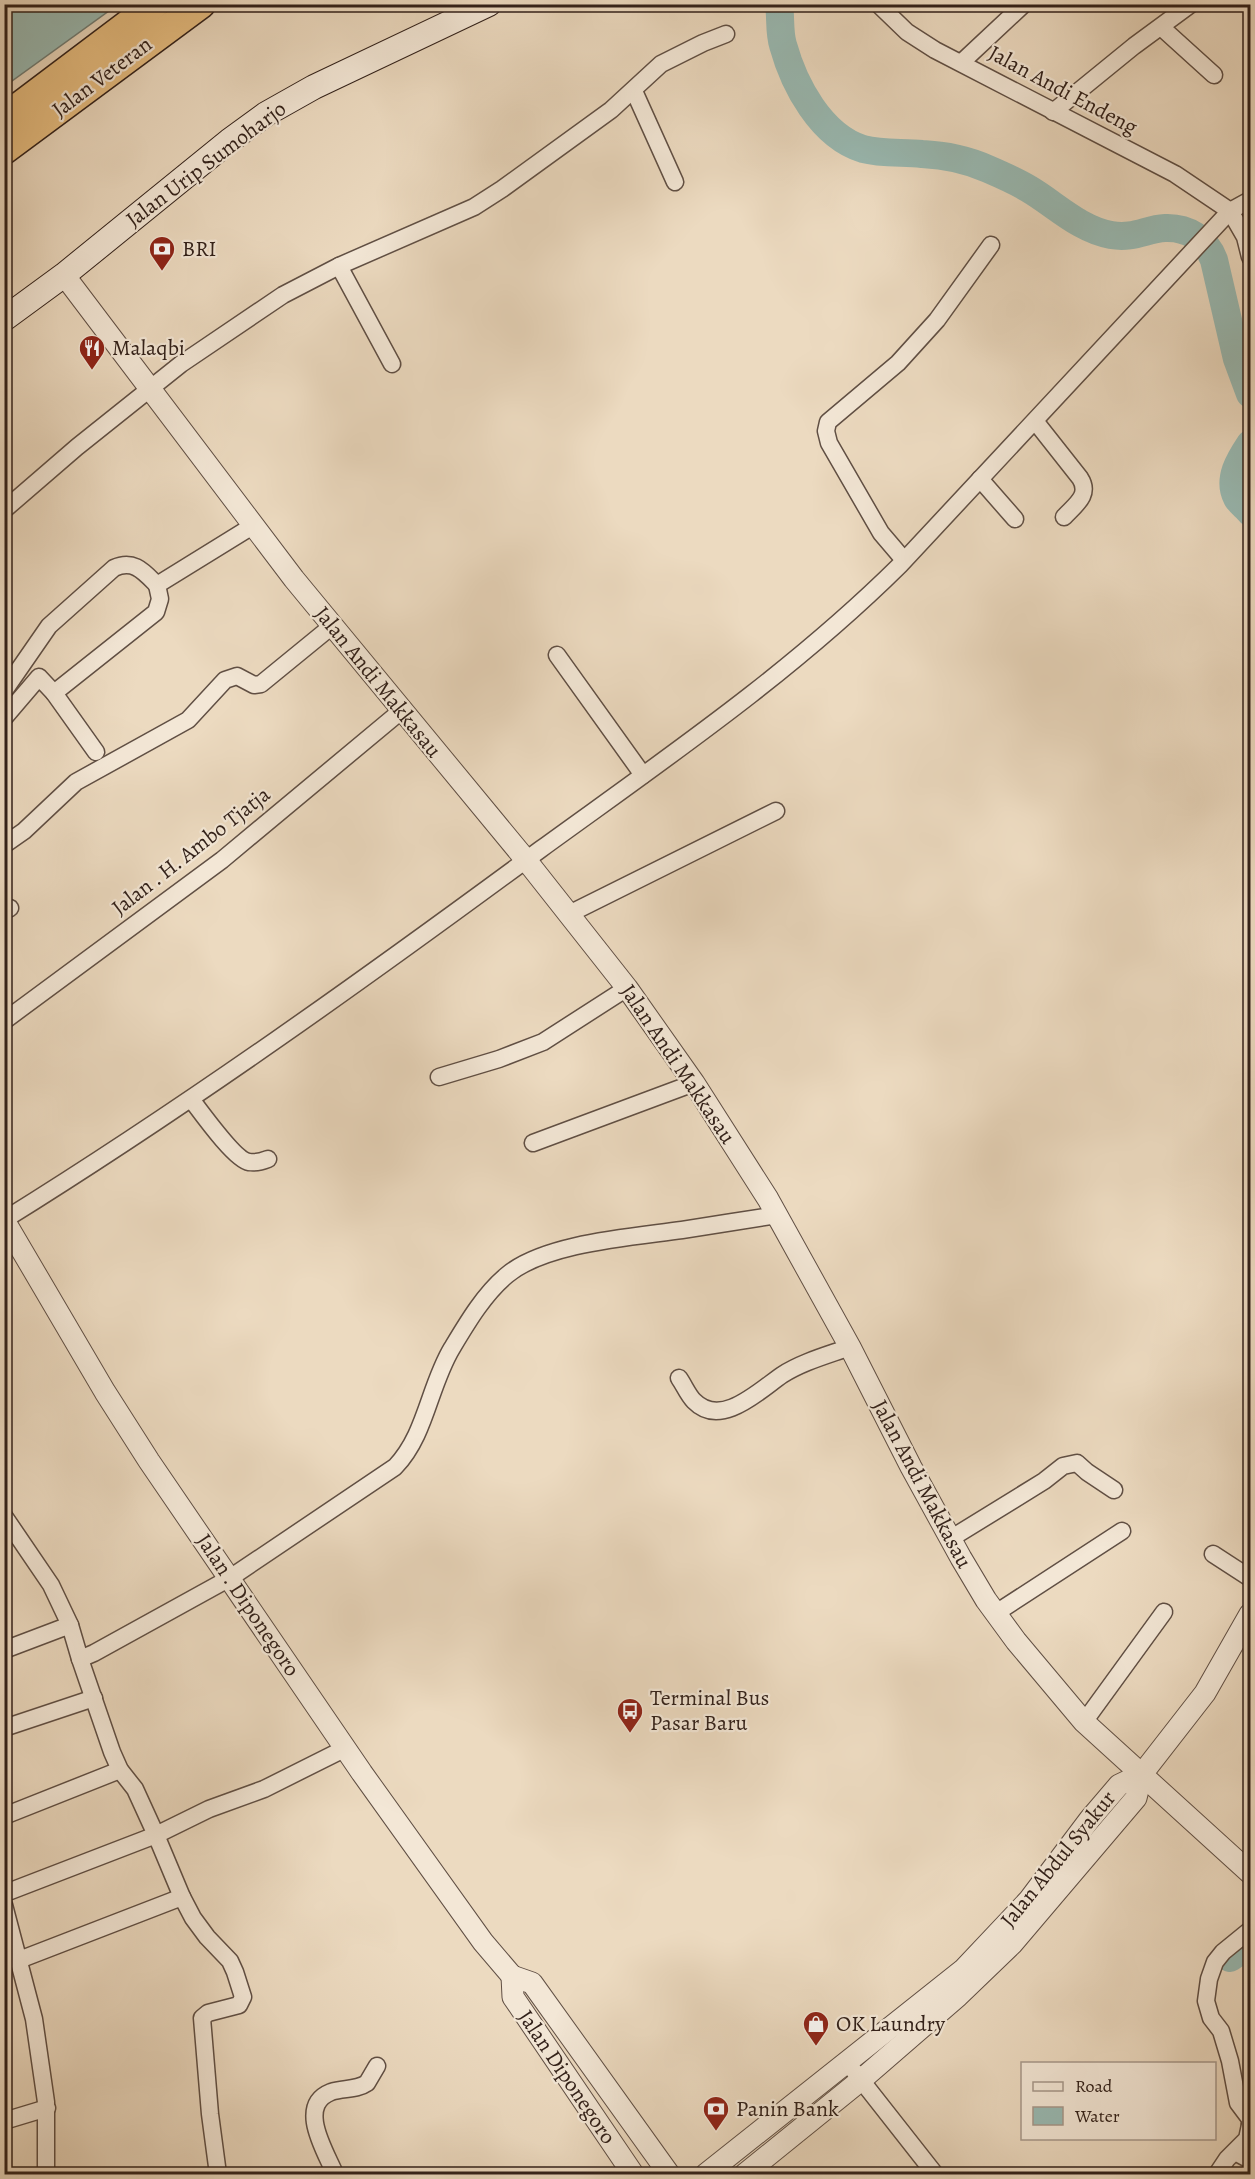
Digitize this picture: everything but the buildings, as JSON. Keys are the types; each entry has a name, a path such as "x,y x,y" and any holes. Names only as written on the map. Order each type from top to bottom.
{"highway":[{"name":"Jalan Veteran","path":"4,118 155,4"},
{"name":"Jalan Veteran","path":"4,150 201,4"}],"main road":[{"name":"Jalan Urip Sumoharjo","path":"4,319 64,275 229,141 266,114 314,87 489,4"}],"street":[{"name":"Jalan Andi Endeng","path":"878,4 907,32 935,50 1175,174 1230,211"},
{"path":"962,62 1024,4"},
{"path":"1053,112 1191,4"},
{"path":"1161,27 1214,75"},
{"path":"4,510 77,447 181,364 283,295 339,266 474,207 519,178 634,91 654,70 671,58 726,34"},
{"path":"634,91 675,182"},
{"path":"5,1220 191,1099 319,1010 783,671 865,599 904,560 1230,211 1251,200"},
{"path":"1230,211 1245,237 1251,257"},
{"path":"904,560 881,533 829,443 826,431 828,422 898,363 938,320 991,245"},
{"path":"339,266 392,364"},
{"name":"Jalan Andi Makkasau","path":"64,275 332,626 526,860 627,988 694,1083 777,1215 850,1347 950,1539 1016,1641 1084,1722 1251,1873"},
{"path":"1035,421 1085,486 1083,498 1064,517"},
{"path":"980,479 1015,519"},
{"path":"157,585 254,525"},
{"path":"4,691 49,626 114,568 126,564 138,567 157,585 160,599 156,612 54,693"},
{"path":"4,845 24,831 76,782 188,720 225,680 237,676 254,685 261,684 332,626"},
{"path":"557,655 643,775"},
{"path":"24,665 39,676 54,693 96,752"},
{"path":"4,718 39,676"},
{"name":"Jalan . H. Ambo Tjatja","path":"4,1021 222,860 401,711"},
{"path":"569,914 776,811"},
{"path":"439,1077 499,1059 543,1042 627,988"},
{"path":"533,1143 694,1083"},
{"path":"191,1099 241,1158 248,1162 268,1159"},
{"path":"86,1656 230,1578 395,1467 414,1443 451,1350 487,1295 508,1274 524,1263 586,1245 777,1215"},
{"name":"Jalan . Diponegoro","path":"5,1220 105,1392 346,1749 483,1942 512,1976"},
{"path":"679,1378 694,1401 704,1408 715,1411 727,1410 752,1397 790,1371 850,1347"},
{"path":"950,1539 1044,1481 1063,1466 1077,1463 1114,1490"},
{"path":"4,1516 51,1585 86,1656 94,1698 120,1770 135,1789 182,1897 193,1918 207,1937 230,1961 239,1983 243,1998 239,2005 208,2013 202,2018 218,2175"},
{"path":"996,1613 1122,1531"},
{"path":"1213,1554 1251,1578"},
{"path":"1084,1722 1164,1612"},
{"path":"1142,1774 1206,1694 1251,1614"},
{"path":"4,1650 70,1625"},
{"path":"4,1728 94,1698"},
{"path":"4,1894 156,1835 209,1809 264,1789 346,1749"},
{"path":"4,1816 120,1770"},
{"name":"Jalan Abdul Syakur","path":"706,2175 964,1969 1029,1900 1090,1819 1119,1785 1142,1774"},
{"name":"Jalan Abdul Syakur","path":"745,2175 861,2080 958,1996 1012,1944 1136,1798 1142,1774"},
{"path":"19,1960 182,1897"},
{"path":"4,1905 34,2019 47,2108 46,2175"},
{"path":"1216,2175 1243,2156 1251,2125 1250,2119 1238,2103 1230,2061 1221,2031 1210,2018 1206,2001 1209,1979 1215,1962 1223,1952 1251,1930"},
{"path":"512,1976 532,1983 669,2175"},
{"name":"Jalan Diponegoro","path":"512,1976 513,1997 633,2175"},
{"path":"849,2063 935,2175"},
{"path":"335,2175 315,2123 316,2104 326,2095 367,2083 377,2066"},
{"path":"4,2121 47,2108"}],"water":[{"path":"5,4 117,4 117,5 5,86"}],"waterway":[{"path":"779,4 783,45 794,76 811,107 822,121 848,142 870,151 939,156 980,166 1024,186 1078,222 1099,232 1126,236 1173,228 1189,232 1201,240 1214,260 1237,359 1250,394"},
{"path":"1250,444 1236,470 1233,484 1237,498 1250,512"},
{"path":"1230,1958 1246,1947 1250,1941"}],"place":[{"name":"BRI","path":"162,272"},
{"name":"Malaqbi","path":"92,371"},
{"name":"Terminal Bus Pasar Baru","path":"630,1734"},
{"name":"OK Laundry","path":"816,2047"},
{"name":"Panin Bank","path":"716,2132"}]}
